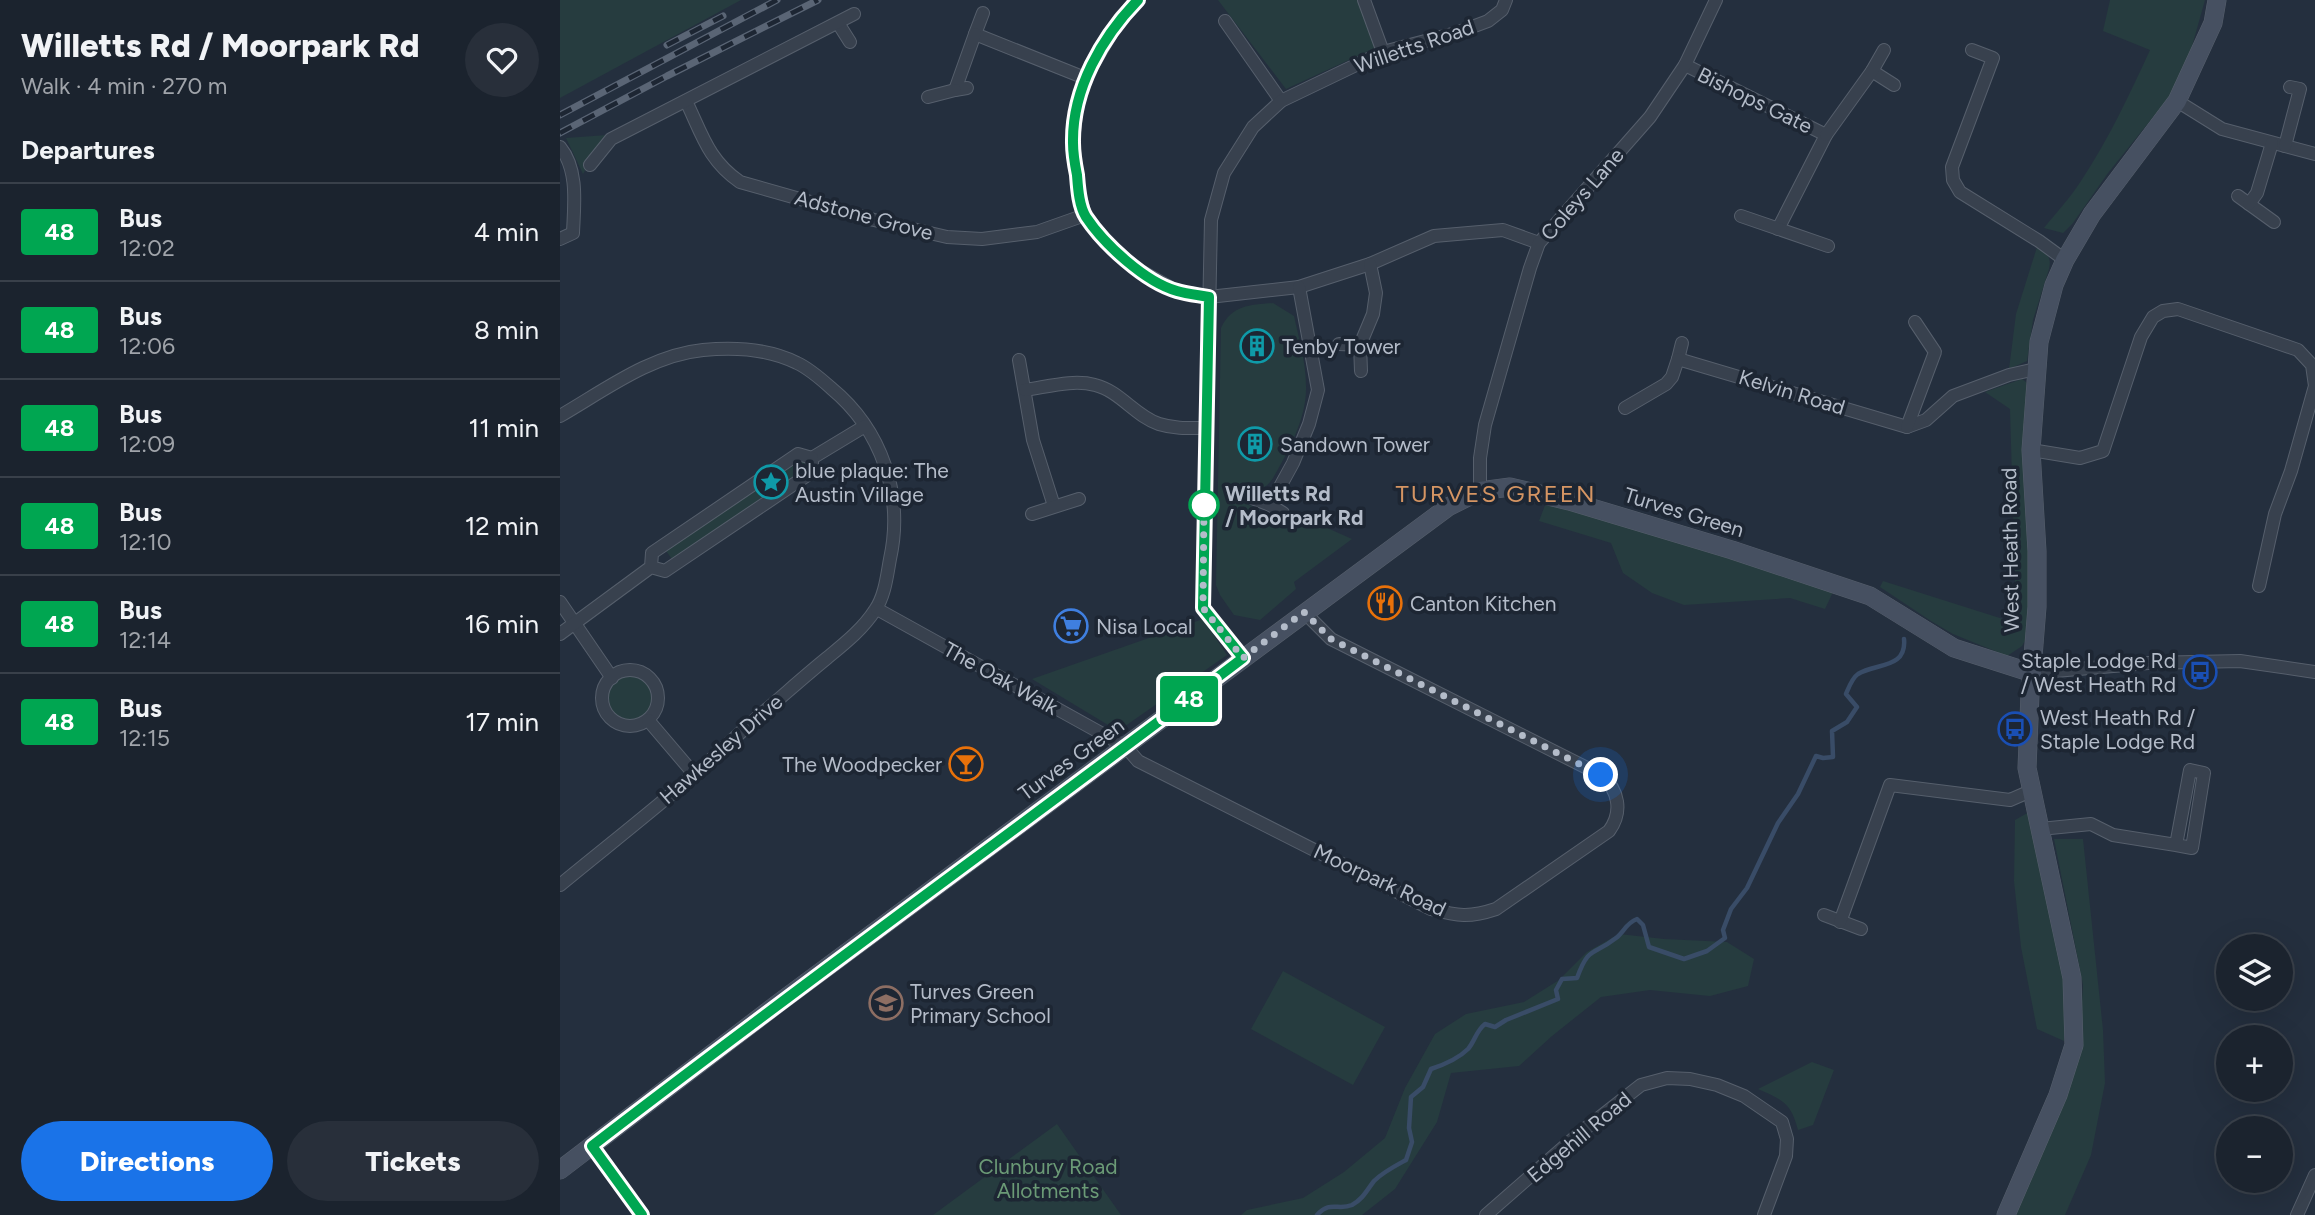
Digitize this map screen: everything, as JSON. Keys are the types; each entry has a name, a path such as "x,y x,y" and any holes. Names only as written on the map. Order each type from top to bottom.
{"street":[{"path":"1138,0 1121,17 1085,78 1077,108 1073,142 1078,190 1085,215 1112,249 1140,271 1175,290 1209,297 1299,287 1370,264 1434,236 1503,230 1539,243"},
{"path":"1364,0 1383,52"},
{"name":"Willetts Road","path":"1243,658 1203,608 1212,220 1224,173 1253,127 1281,101 1383,52 1488,22 1502,9 1506,0"},
{"name":"Coleys Lane","path":"1480,491 1480,458 1485,425 1539,243 1650,117 1685,65 1716,0"},
{"name":"West Heath Road","path":"2006,1215 2058,1095 2074,1045 2072,978 2027,768 2037,595 2031,450 2036,369 2043,323 2054,285 2065,260 2092,214 2177,101 2213,23 2217,0"},
{"path":"928,97 961,89 983,12"},
{"path":"590,165 611,139 854,14"},
{"path":"1225,21 1281,101"},
{"path":"838,23 850,42"},
{"path":"975,34 1085,78"},
{"name":"Bishops Gate","path":"1778,229 1826,135 1884,50"},
{"path":"1972,50 1993,58 1952,167 1953,180 1960,192 2065,260"},
{"name":"Bishops Gate","path":"1685,65 1826,135"},
{"path":"1872,71 1894,85"},
{"path":"2249,204 2257,193 2279,145 2300,89 2290,87"},
{"name":"Adstone Grove","path":"685,101 712,156 723,170 740,182 874,220 947,237 982,239 1037,232 1085,215"},
{"path":"2177,101 2222,129 2315,154"},
{"path":"560,148 566,154 574,188 573,233 560,239"},
{"path":"2238,195 2274,222"},
{"path":"1741,216 1828,246"},
{"path":"1361,371 1360,345 1373,314 1376,293 1370,264"},
{"path":"1270,505 1293,463 1309,424 1318,390 1299,287"},
{"path":"2031,450 2080,458 2103,451 2141,337 2153,317 2163,311 2178,309 2298,350 2312,365 2315,386 2291,471 2275,514 2259,586"},
{"path":"1906,427 1935,352 1915,322"},
{"path":"1625,408 1666,384 1672,377 1682,343"},
{"path":"1339,344 1360,345"},
{"path":"560,416 667,357 729,349 776,355 797,363 842,397 878,444 887,470 895,523 892,552 877,608"},
{"name":"Kelvin Road","path":"1678,359 1906,427"},
{"path":"1019,360 1033,440 1054,506"},
{"path":"1906,427 1926,419 1953,396 2009,375 2036,369"},
{"path":"1025,390 1078,383 1096,385 1112,392 1158,424 1175,428 1207,428"},
{"path":"560,634 651,567 652,553 798,454 813,458 865,425"},
{"path":"651,567 665,571 812,472 813,458"},
{"name":"Turves Green","path":"560,1170 780,1002 1304,612 1448,507 1480,491 1510,487 1755,558 1870,596 1954,648 2032,673"},
{"path":"1252,498 1283,513"},
{"path":"1032,514 1079,499"},
{"path":"560,601 611,678"},
{"name":"The Oak Walk","path":"877,608 1126,747"},
{"name":"Hawkesley Drive","path":"560,885 856,634 877,608"},
{"name":"Moorpark Road","path":"1126,747 1138,761 1430,909 1462,917 1496,909 1609,831 1618,814 1611,783 1601,775 1331,639 1304,612"},
{"path":"2032,673 2147,663 2240,661 2315,672"},
{"path":"636,671 651,680 658,697 654,713 648,720 630,726 612,720 606,712 603,694 611,678 619,673 636,671"},
{"path":"648,720 694,774"},
{"path":"2040,829 2091,824 2113,835 2192,848 2204,773 2190,770 2176,845"},
{"path":"1840,922 1890,785 2010,800 2033,790"},
{"path":"1824,915 1861,929"},
{"name":"Edgehill Road","path":"1486,1215 1581,1132 1641,1085 1667,1078 1717,1084 1744,1096 1782,1122 1787,1139 1786,1156 1764,1215"},
{"path":"592,1146 642,1215"},
{"path":"2297,1215 2315,1175"}],"green space":[{"path":"560,0 741,0 560,98"},
{"path":"1218,0 1360,0 1377,47 1286,89"},
{"path":"2110,0 2205,0 2187,64 2170,96 2063,233 2044,228 2091,165 2118,117 2150,50 2103,31"},
{"path":"607,135 583,174 566,138"},
{"path":"2037,247 2046,253 2050,265 2033,320 2027,361 2009,369 2016,314"},
{"path":"1273,303 1294,316 1305,369 1305,398 1296,434 1279,468 1267,485 1253,488 1246,503 1295,530 1300,521 1307,519 1352,539 1294,582 1296,589 1260,620 1234,615 1216,585 1221,328 1225,320 1242,308"},
{"path":"2022,379 2027,386 2032,574 2026,639 2022,646 2007,656 1953,634 1880,587 1883,581 2003,619 2016,618 2010,409 1985,392"},
{"path":"800,460 808,462 806,468 674,562 664,548"},
{"path":"1547,500 1834,590 1825,609 1790,598 1684,605 1652,593 1623,573 1611,543 1539,521"},
{"path":"1203,619 1227,655 1118,731 1032,679"},
{"path":"630,674 647,681 654,698 647,715 630,722 613,715 606,698 613,681"},
{"path":"2029,812 2067,978 2064,1041 2037,1029 2021,947 2014,881 2015,820"},
{"path":"2054,839 2083,839 2103,1030 2105,1083 2091,1155 2065,1215 2012,1215 2079,1047 2083,985"},
{"path":"1619,934 1727,942 1754,959 1748,986 1710,996 1650,990 1601,997 1519,1066 1451,1073 1437,1122 1395,1189 1362,1215 1241,1215 1247,1210 1303,1198 1344,1172 1385,1138 1405,1088 1435,1034 1466,1014 1524,1002 1559,980 1587,952"},
{"path":"1283,971 1385,1027 1353,1085 1251,1029"},
{"path":"1812,1062 1834,1070 1813,1125 1798,1130 1789,1108 1774,1096 1758,1089"},
{"name":"Clunbury Road Allotments","path":"1057,1124 1121,1215 933,1215"}],"waterway":[{"path":"1317,1215 1326,1208 1352,1205 1374,1181 1406,1160 1412,1142 1409,1128 1411,1097 1423,1087 1431,1069 1464,1052 1485,1024 1495,1027 1558,999 1556,990 1562,979 1577,978 1592,952 1616,938 1633,921 1637,919 1643,925 1649,947 1684,959 1707,951 1725,938 1723,930 1731,909 1747,888 1778,823 1798,794 1816,756 1833,757 1832,731 1847,722 1857,707 1846,694 1852,680 1858,674 1896,660 1904,649 1904,639"}],"railway":[{"path":"560,115 777,0"},
{"path":"560,133 818,0"},
{"path":"667,45 723,16"}],"bus line":[{"name":"48","path":"642,1215 592,1146 780,1002 1243,658 1203,608 1209,297 1175,290 1140,271 1112,249 1085,215 1078,190 1073,142 1077,108 1085,78 1121,17 1138,0"}],"place":[{"name":"Tenby Tower","path":"1257,346"},
{"name":"Sandown Tower","path":"1255,444"},
{"name":"blue plaque: The Austin Village","path":"771,482"},
{"name":"Willetts Rd / Moorpark Rd","path":"1204,505"},
{"name":"Canton Kitchen","path":"1385,603"},
{"name":"Nisa Local","path":"1071,626"},
{"name":"Staple Lodge Rd / West Heath Rd","path":"2200,672"},
{"name":"West Heath Rd / Staple Lodge Rd","path":"2015,729"},
{"name":"The Woodpecker","path":"966,764"},
{"name":"Turves Green Primary School","path":"886,1003"}],"district":[{"name":"TURVES GREEN","path":"1496,493"}],"route":[{"path":"1204,505 1204,501 1203,608 1243,658 1304,612 1331,639 1601,775"}]}
